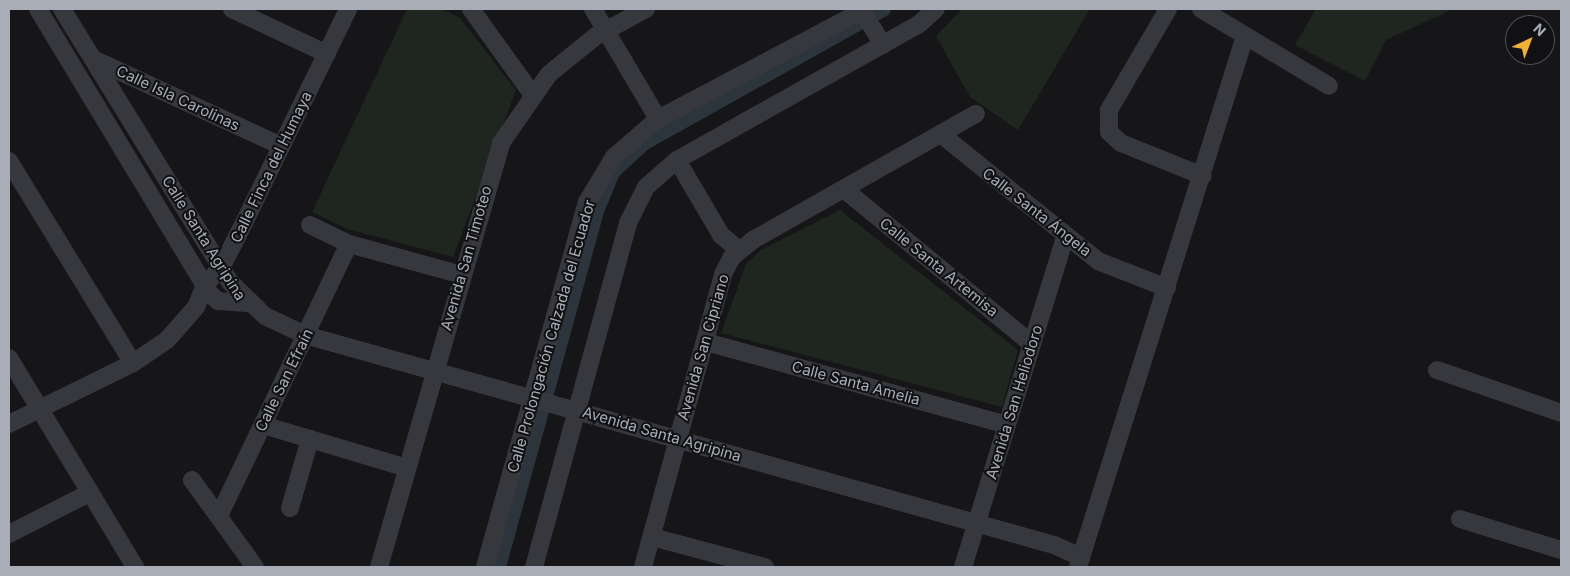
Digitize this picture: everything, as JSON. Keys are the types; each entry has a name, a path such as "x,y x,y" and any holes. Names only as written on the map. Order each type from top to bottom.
{"street":[{"name":"Calle Santa Agripina","path":"38,9 205,285 218,301 247,303"},
{"name":"Calle Santa Agripina","path":"62,9 247,303"},
{"path":"232,9 326,54"},
{"name":"Calle Finca del Humaya","path":"9,424 133,363 167,340 196,307 205,285 222,266 348,9"},
{"path":"470,9 532,94"},
{"path":"593,9 607,29 658,119"},
{"name":"Avenida San Timoteo","path":"379,567 501,143 532,94 566,59 607,29 646,9"},
{"path":"534,567 572,409 635,205 654,178 677,160 918,25 936,9"},
{"path":"1168,9 1109,110 1109,132 1121,143 1203,176"},
{"path":"1201,9 1329,86"},
{"name":"Calle Prolongación Calzada del Ecuador","path":"485,567 538,400 587,202 614,157 658,119 864,10 883,45"},
{"path":"1079,562 1203,176 1245,36"},
{"path":"73,65 93,59"},
{"name":"Calle Isla Carolinas","path":"93,59 281,146"},
{"name":"Avenida San Cipriano","path":"643,567 677,439 706,342 723,274 739,250 976,114"},
{"name":"Calle Santa Ángela","path":"942,135 1065,238 1098,260 1167,288"},
{"path":"677,160 721,235 739,250"},
{"path":"9,161 133,363"},
{"name":"Calle Santa Artemisa","path":"845,190 1032,344"},
{"path":"310,225 349,244 462,274"},
{"name":"Avenida San Heliodoro","path":"963,567 1065,238"},
{"name":"Calle San Efraín","path":"218,516 349,244"},
{"path":"196,307 218,301"},
{"name":"Avenida Santa Agripina","path":"247,303 265,316 305,335 1054,545 1079,562"},
{"name":"Calle Santa Amelia","path":"706,342 1007,425"},
{"path":"9,358 88,494 135,567"},
{"path":"1437,370 1561,413"},
{"path":"262,425 407,468"},
{"path":"290,508 310,439"},
{"path":"192,480 255,567"},
{"path":"9,534 88,494"},
{"path":"1460,519 1561,550"},
{"path":"652,537 765,567"}],"shaded area":[{"path":"407,9 442,9 460,18 516,90 453,257 347,229 312,212"},
{"path":"962,9 1090,9 1018,130 970,97 936,36"},
{"path":"1316,9 1453,9 1386,40 1365,81 1295,45"},
{"path":"840,210 1018,350 1002,407 721,333 746,264 761,250"}],"waterway":[{"path":"498,567 596,211 612,172 643,143 883,9"}]}
